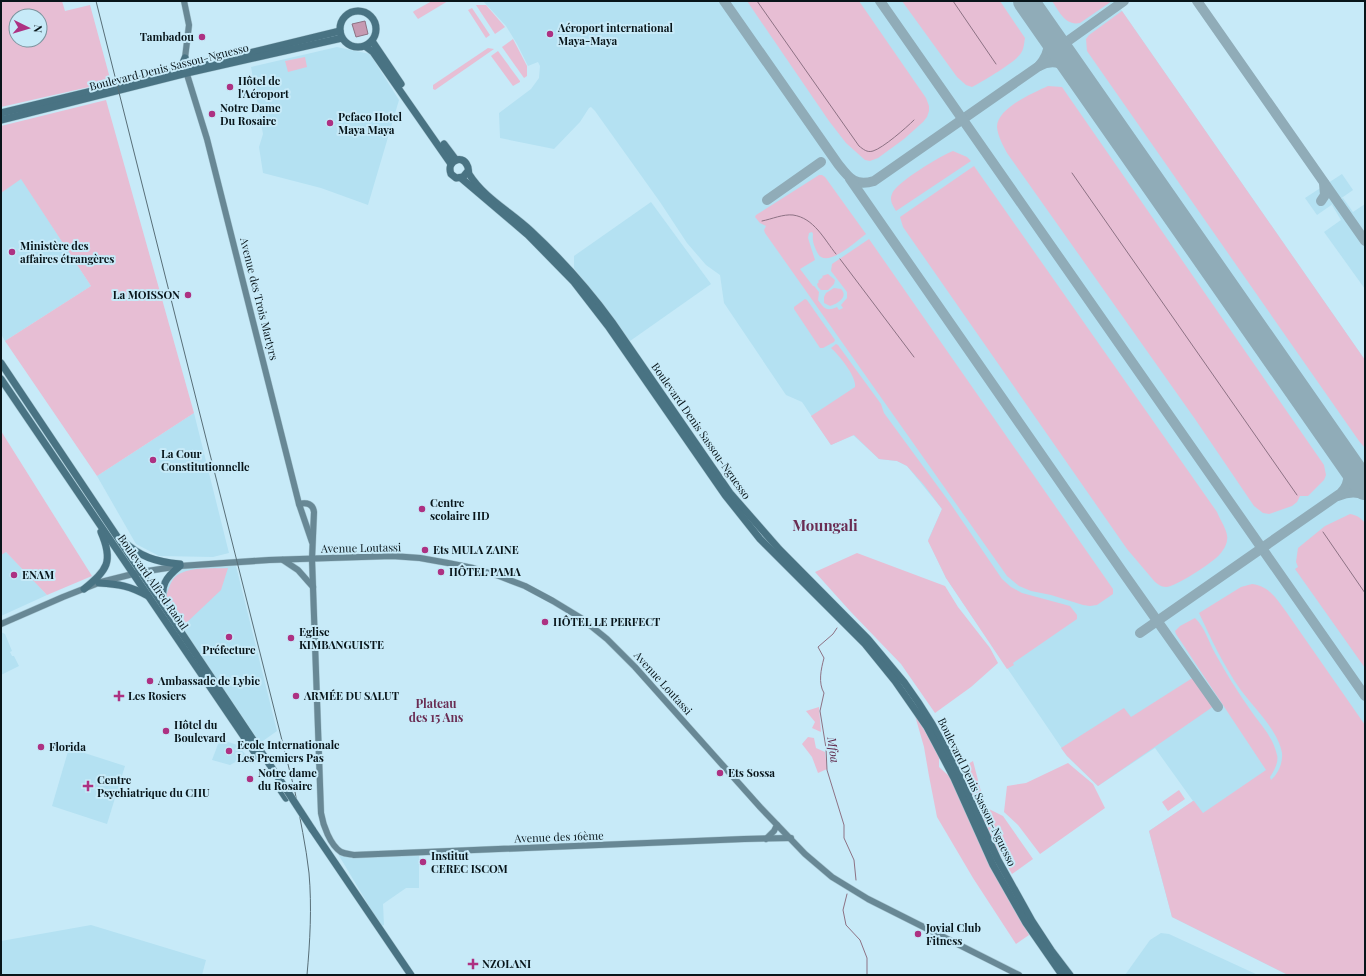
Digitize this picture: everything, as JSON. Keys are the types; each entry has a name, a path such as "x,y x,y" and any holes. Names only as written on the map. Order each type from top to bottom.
{"main road":[{"name":"Avenue des Trois Martyrs","path":"184,1 189,25 185,55 188,71 217,176 251,316 289,458 299,504 312,543"},
{"path":"356,11 369,15 374,20 376,27 372,41 365,46 358,48 351,46 341,35 341,24 344,18 356,11"},
{"name":"Boulevard Denis Sassou-Nguesso","path":"1,120 188,71 341,35"},
{"path":"372,41 453,162"},
{"path":"365,46 373,52 453,162"},
{"path":"177,70 182,65 185,55"},
{"name":"Boulevard Denis Sassou-Nguesso","path":"1,113 177,70 188,71"},
{"path":"460,160 466,162 468,171 465,176 461,178 454,177 449,169 453,162 460,160"},
{"name":"Boulevard Denis Sassou-Nguesso","path":"468,171 477,184 531,230 591,294 730,493 779,549 863,634 886,660 918,702 932,724 1005,874 1032,921 1070,975"},
{"name":"Boulevard Denis Sassou-Nguesso","path":"461,178 528,235 556,262 581,291 608,326 725,495 760,539 865,644 894,681 919,715 951,765 993,865 1026,924 1062,975"},
{"name":"Boulevard Alfred Raôul","path":"1,363 115,534 150,598 310,831"},
{"name":"Boulevard Alfred Raôul","path":"1,379 96,519 136,572"},
{"name":"Avenue des Trois Martyrs","path":"299,504 309,504 313,508 314,517 312,543 312,587 321,813 326,830 332,842"},
{"path":"84,589 96,579 108,562 107,545 96,519"},
{"path":"115,534 133,549 150,558 160,562 180,565"},
{"name":"Avenue Loutassi","path":"1,624 102,582 136,572 180,565 392,556 434,560 473,568 499,576 525,586 553,601 594,628 607,639 629,660 724,768 777,825 805,854 835,879 868,899 1019,975"},
{"path":"282,560 298,570 312,587"},
{"path":"163,607 162,596 164,584 168,577 180,565"},
{"path":"136,572 163,607 286,789 310,831 411,975"},
{"path":"102,582 129,586 150,598"},
{"path":"766,839 774,831 777,825"},
{"name":"Avenue des 16ème","path":"332,842 341,852 354,855 791,838"},
{"path":"372,921 406,975"}],"shaded area":[{"path":"1,1 62,1 65,11 90,5 111,82 1,107"},
{"path":"432,1 448,1 418,19 413,12"},
{"name":"Aéroport international Maya-Maya","path":"483,1 1115,1 1365,360 1365,975 1288,975 1172,917 1149,831 1193,801 1155,748 1098,786 1067,756 946,578 928,540 942,509 907,466 897,461 879,459 853,435 831,445 802,402 786,395 724,303 720,275 706,265 687,243 660,202 591,107 580,122 554,149 500,138 499,113 531,89 539,78 540,66 538,62 528,66 506,26"},
{"path":"747,1 859,1 926,98 929,106 927,117 904,139 878,158 870,161 865,160 846,143 829,121"},
{"path":"902,1 1000,1 1025,38 1023,50 1018,57 991,76 972,87 966,85 957,77"},
{"path":"1052,1 1112,1 1080,23 1075,23 1066,20"},
{"path":"476,5 486,5 505,27 495,34"},
{"path":"472,8 490,35 486,38 468,10"},
{"path":"1122,11 1365,360 1365,448 1087,51 1086,39 1089,35"},
{"path":"365,21 368,34 356,37 352,24"},
{"path":"513,39 527,66 527,76 524,78 502,47"},
{"path":"337,47 370,54 399,100 368,205 321,188 263,173 259,147 263,134 251,67"},
{"path":"488,48 494,49 435,90 433,89 433,85"},
{"path":"498,51 520,81 513,86 491,56"},
{"path":"305,57 307,67 288,72 285,61"},
{"path":"1048,86 1062,87 1324,465 1326,475 1324,480 1308,496 1300,496 1297,502 1292,506 1269,514 1263,513 1254,506 1195,419 1007,153 998,134 997,127 999,120 1009,108 1017,102"},
{"path":"106,100 194,413 97,476 5,341 91,286 21,179 1,193 1,126"},
{"path":"953,151 967,157 971,161 896,211 891,198 895,189 920,170"},
{"path":"974,166 1217,512 1224,526 1227,533 1227,540 1221,553 1203,568 1171,586 1166,587 1155,582 1127,549 903,227 900,217"},
{"path":"1342,174 1353,190 1317,215 1305,198"},
{"path":"819,175 825,177 866,234 841,253 827,258 821,257 817,252 813,234 812,232 809,233 808,238 815,260 800,269 819,292 818,300 828,309 837,307 839,310 843,308 841,305 847,298 847,292 831,271 832,264 869,239 1113,589 1113,594 1097,605 1083,605 1051,595 1031,591 1019,586 1007,576 765,233 764,230 766,226 760,223 755,217 756,215"},
{"path":"21,178 91,286 5,341 1,334 1,193"},
{"path":"1343,198 1353,212 1365,204 1365,289 1324,232 1341,220 1332,205"},
{"path":"651,202 711,284 630,341 574,268 574,256"},
{"path":"828,274 835,280 834,284 828,290 821,290 817,284 819,282 818,281 823,277 822,276"},
{"path":"834,288 841,289 844,295 839,302 830,306 824,303 824,297 826,293"},
{"path":"805,299 835,340 823,348 820,348 794,309 794,307"},
{"path":"836,344 881,404 884,413 950,503 1002,579 1011,587 1022,593 1070,606 1077,615 1077,619 1013,663 1014,665 1007,669 946,578 928,541 942,509 924,485 907,466 897,461 879,459 854,435 831,445 811,416 855,387 855,383 850,372 843,361 831,348"},
{"path":"194,413 229,553 213,557 159,556 136,544 97,476"},
{"path":"1,431 92,576 47,595 6,552 1,555"},
{"path":"1350,514 1359,517 1365,523 1365,668 1295,569 1298,567 1296,562 1298,548 1325,526"},
{"name":"ENAM","path":"6,552 47,595 1,616 1,554"},
{"path":"857,553 945,586 958,607 990,648 998,663 971,687 935,713 901,664 815,572"},
{"path":"236,566 277,731 260,743 165,602 165,589 170,578 183,568"},
{"path":"208,568 228,568 221,590 183,626 166,597 173,579 180,573 186,571"},
{"path":"1252,584 1264,588 1272,594 1287,613 1365,725 1365,975 1288,975 1172,917 1149,831 1193,801 1203,813 1266,770 1176,634 1175,631 1180,626 1195,618 1204,630 1216,655 1232,682 1269,736 1275,748 1277,758 1276,766 1270,777 1271,780 1274,778 1281,764 1282,753 1276,736 1234,680 1218,652 1199,613 1241,587"},
{"path":"1,632 5,634 12,651 10,652 12,656 14,656 19,666 1,675"},
{"path":"1194,677 1214,706 1098,786 1067,756 1061,748 1124,708 1131,717"},
{"path":"819,707 821,732 812,728 815,722 806,711"},
{"path":"914,712 939,756 939,767 949,776 1029,935 1016,944 973,878 937,817 924,747"},
{"path":"808,737 814,738 816,748 825,752 827,769 818,773 812,757 802,744"},
{"name":"Ecole Internationale Les Premiers Pas","path":"220,739 237,745 247,756 230,765 212,760"},
{"name":"Centre Psychiatrique du CHU","path":"69,748 125,766 107,824 52,806"},
{"path":"973,761 985,807 1003,816 1033,859 1012,874 995,845 963,776 963,767"},
{"path":"1068,763 1093,784 1105,808 1040,854 1018,825 1004,812 1007,786 1026,783"},
{"path":"1179,790 1185,799 1168,811 1162,802"},
{"path":"338,854 347,856 419,854 419,888 406,888 383,904 384,925 381,926"},
{"path":"91,925 206,960 202,975 1,975 1,941"},
{"path":"1161,933 1169,934 1258,975 1125,975 1150,940"}],"waterway":[{"path":"757,1 859,146 865,150 873,151 906,128 914,120"},
{"path":"953,1 996,64"},
{"path":"1072,173 1297,495"},
{"path":"762,221 785,215 793,215 807,220 818,230 836,254"},
{"path":"840,259 914,357"},
{"path":"1323,532 1365,593"},
{"name":"Mfoa","path":"837,628 833,634 818,647 824,658 821,671 821,685 824,693 820,711 826,748 827,770 844,825 844,838 854,860 856,880"},
{"name":"Mfoa","path":"847,894 843,910 846,925 860,940 867,958 867,975"}],"taxiway":[{"path":"724,1 838,164 849,177 862,183 874,181 1039,66 1047,54 1049,45 1047,31"},
{"path":"880,1 1365,696"},
{"path":"1058,48 1124,1"},
{"path":"1197,1 1365,241"},
{"path":"1039,66 1050,62 1060,63 1077,75"},
{"path":"767,200 821,162"},
{"path":"850,179 1218,707"},
{"path":"1321,201 1325,195 1324,183"},
{"path":"1347,462 1360,469 1365,469"},
{"path":"1140,633 1341,493 1348,482 1349,470 1347,462"},
{"path":"1338,496 1352,492 1365,495"}],"runway":[{"path":"1026,1 1365,487"}],"railway":[{"path":"96,1 295,792 306,853 310,886 310,924 307,975"}],"place":[{"name":"Aéroport international Maya-Maya","path":"550,34"},
{"name":"Tambadou","path":"202,37"},
{"name":"Hôtel de l'Aéroport","path":"230,87"},
{"name":"Notre Dame Du Rosaire","path":"212,114"},
{"name":"Pefaco Hotel Maya Maya","path":"330,123"},
{"name":"Ministère des affaires étrangères","path":"12,252"},
{"name":"La MOISSON","path":"188,295"},
{"name":"La Cour Constitutionnelle","path":"153,460"},
{"name":"Centre scolaire HD","path":"422,509"},
{"name":"Ets MULA ZAINE","path":"425,550"},
{"name":"HÔTEL PAMA","path":"441,572"},
{"name":"ENAM","path":"14,575"},
{"name":"HÔTEL LE PERFECT","path":"545,622"},
{"name":"Préfecture","path":"229,637"},
{"name":"Eglise KIMBANGUISTE","path":"291,638"},
{"name":"Ambassade de Lybie","path":"150,681"},
{"name":"Les Rosiers","path":"119,696"},
{"name":"ARMÉE DU SALUT","path":"296,696"},
{"name":"Hôtel du Boulevard","path":"166,731"},
{"name":"Florida","path":"41,747"},
{"name":"Ecole Internationale Les Premiers Pas","path":"229,751"},
{"name":"Ets Sossa","path":"720,773"},
{"name":"Notre dame du Rosaire","path":"250,779"},
{"name":"Centre Psychiatrique du CHU","path":"88,786"},
{"name":"Institut CEREC ISCOM","path":"423,862"},
{"name":"Jovial Club Fitness","path":"918,934"},
{"name":"NZOLANI","path":"473,964"}],"district":[{"name":"Moungali","path":"825,526"},
{"name":"Plateau des 15 Ans","path":"436,711"}]}
